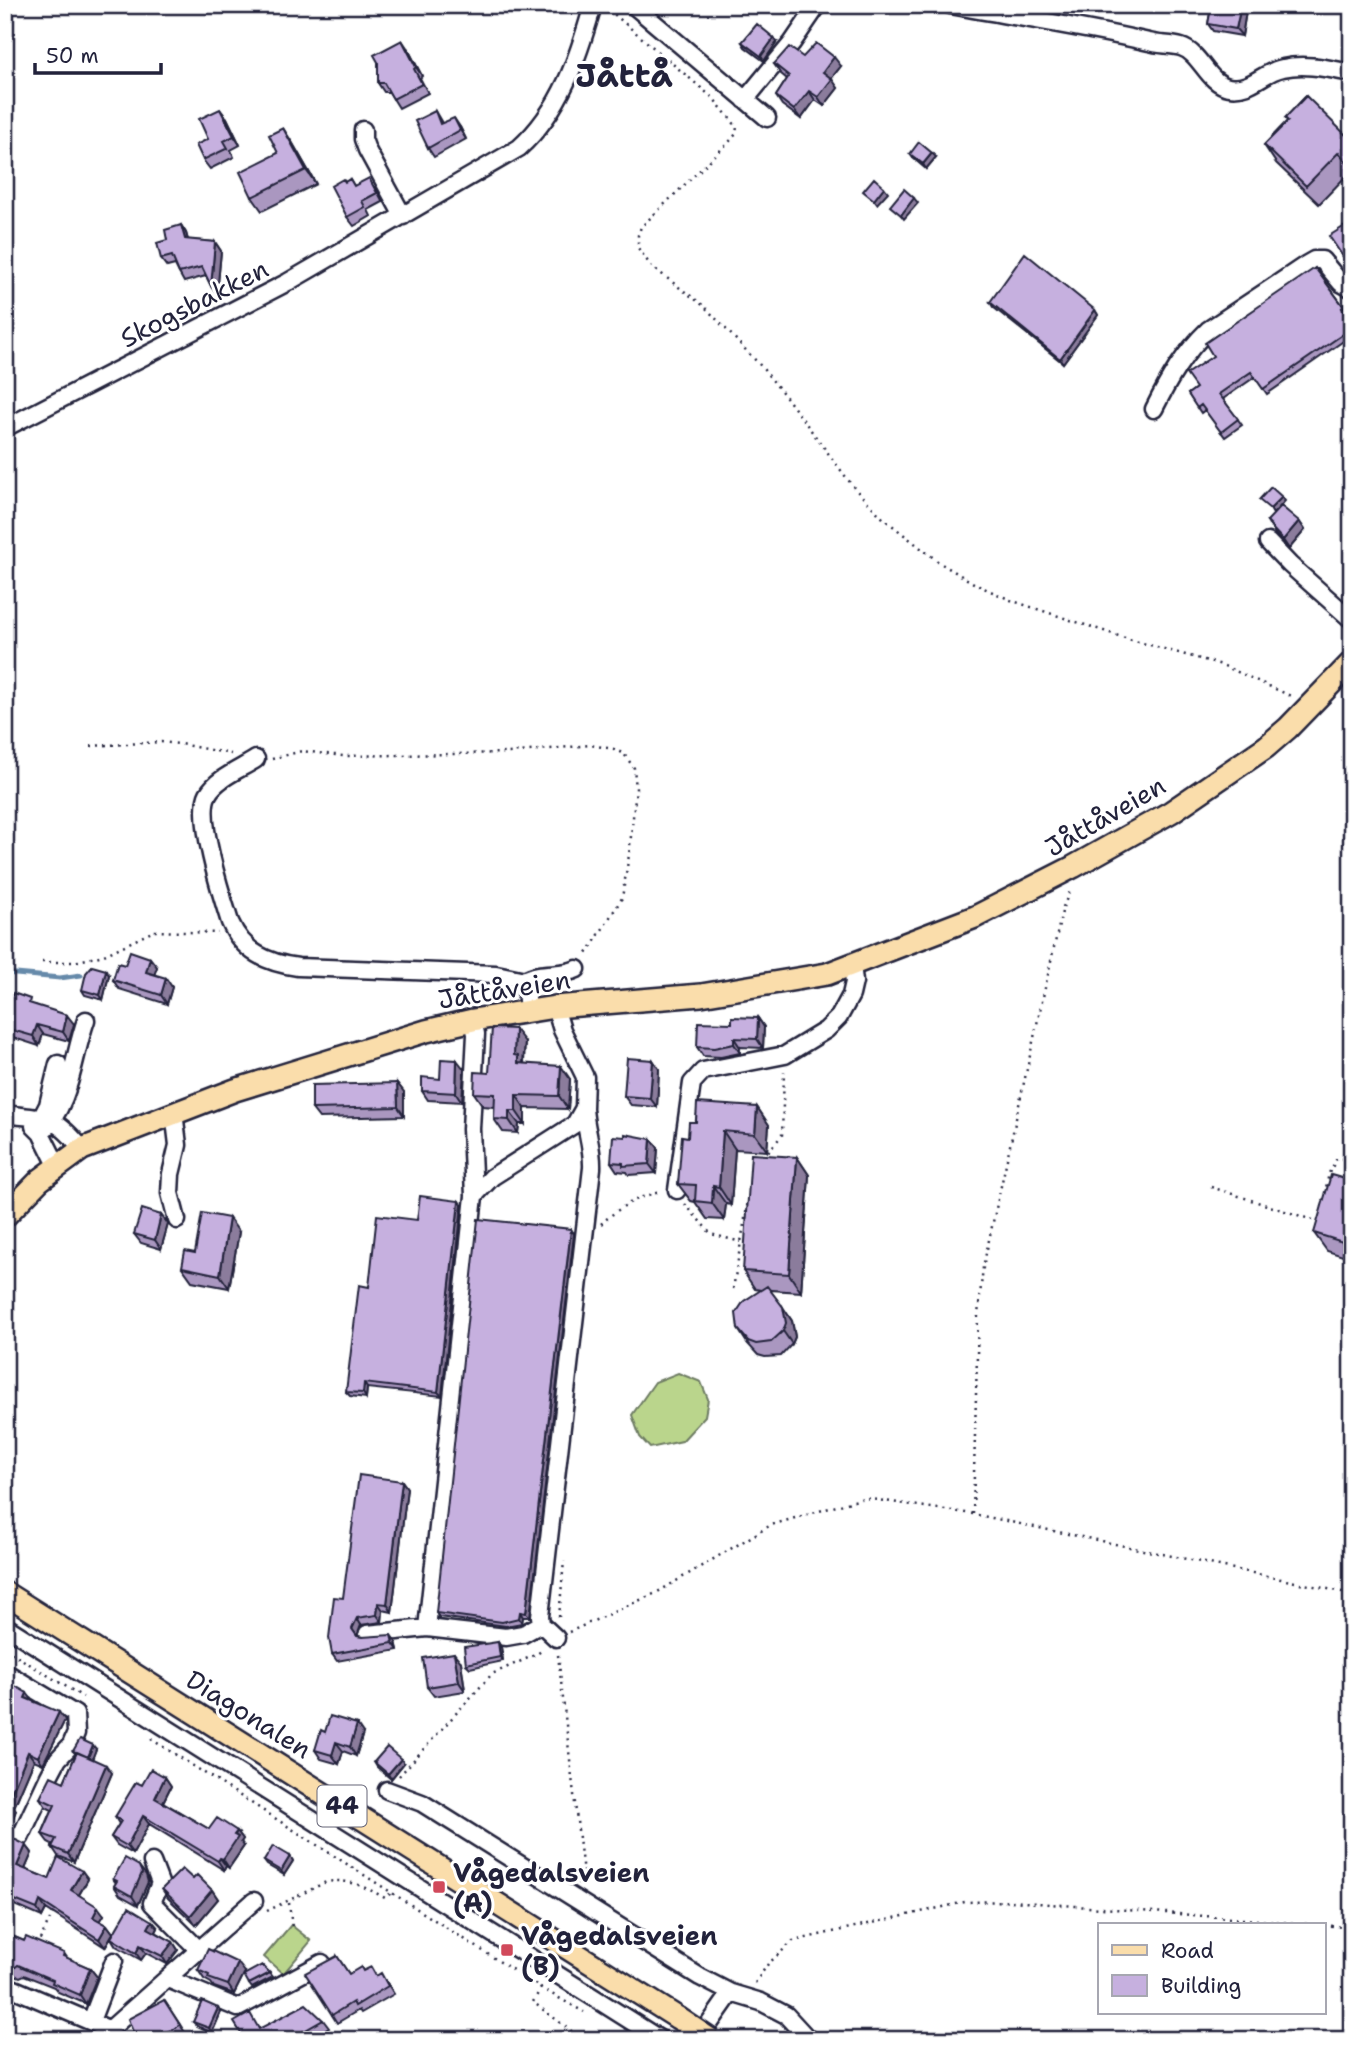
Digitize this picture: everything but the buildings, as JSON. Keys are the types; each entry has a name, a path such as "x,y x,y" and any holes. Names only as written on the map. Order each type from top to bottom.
{"main road":[{"name":"Jåttåveien","path":"5,1216 57,1166 82,1149 174,1112 260,1082 426,1031 473,1020 555,1007 701,995 827,974 975,917 1159,819 1266,747 1352,662"},
{"name":"Diagonalen","path":"5,1593 711,2040"}],"street":[{"name":"Skogsbakken","path":"5,428 288,282 519,148 533,135 556,102 570,74 593,5"},
{"path":"633,5 767,118"},
{"path":"745,100 792,43 818,5"},
{"path":"950,5 1177,46 1186,49 1221,84 1228,87 1255,82 1283,68 1308,66 1352,73"},
{"path":"363,130 367,150 403,216"},
{"path":"1154,409 1171,374 1208,330 1307,264 1322,260 1341,284 1352,289"},
{"path":"1268,542 1352,620"},
{"path":"256,759 219,782 209,792 204,804 209,845 235,934 254,953 277,964 298,967 496,974 525,980 577,969"},
{"path":"677,1190 692,1083 702,1071 785,1055 820,1035 839,1017 851,995 854,982 852,964"},
{"path":"525,980 528,1010"},
{"path":"555,1007 562,1030 585,1077 586,1135 593,1154 540,1616 541,1624 556,1638"},
{"path":"43,1125 66,1096 86,1020"},
{"path":"427,1628 474,1196 471,1129 476,1034 473,1020"},
{"path":"57,1166 43,1125 58,1064"},
{"path":"474,1196 492,1177 575,1124 584,1108"},
{"path":"174,1112 178,1145 170,1192 177,1220"},
{"path":"13,1115 69,1133 82,1149"},
{"path":"367,1634 427,1628 506,1637 523,1634 541,1624"},
{"path":"5,1626 661,2040"},
{"path":"5,1672 75,1714 76,1733 71,1745 58,1759 20,1838 5,1832"},
{"path":"387,1790 422,1803 690,1970 786,2015 809,2040"},
{"path":"152,1862 160,1883 152,1903 200,1951"},
{"path":"5,1985 91,2021 103,2034 254,1901"},
{"path":"91,2021 114,1961"},
{"path":"168,1979 238,2008 322,1963"},
{"path":"698,2040 739,1994"}],"path":[{"path":"604,6 713,98 737,127 736,134 723,150 641,227 638,248 651,266 704,306 759,364 855,489 884,519 940,563 1013,601 1128,639 1222,665 1289,694 1307,709"},
{"path":"90,746 147,742 180,744 256,759 272,759 302,751 343,756 509,753 590,745 614,749 624,754 635,768 636,789 622,898 577,969"},
{"path":"972,1514 978,1315 983,1267 1063,907 1069,892 1075,886"},
{"path":"42,962 74,962 104,955 154,930 235,934"},
{"path":"760,1162 782,1135 785,1055"},
{"path":"1211,1187 1319,1222 1329,1173 1337,1158 1352,1160"},
{"path":"600,1226 615,1211 651,1194 677,1190 689,1210 711,1234 741,1242"},
{"path":"733,1289 749,1195"},
{"path":"387,1790 492,1674 537,1654 556,1638 656,1593 771,1525 864,1498 972,1514 1352,1594"},
{"path":"565,1555 556,1638 583,1872 572,1898"},
{"path":"5,1649 93,1703"},
{"path":"150,1739 541,1988 533,2002 583,2040"},
{"path":"254,1901 260,1909 267,1911 326,1882 337,1881 348,1881 384,1898 392,1893"},
{"path":"739,1994 793,1941 965,1902 1011,1901 1295,1923"},
{"path":"289,1902 292,1927"},
{"path":"35,1952 45,1926 59,1903"},
{"path":"1326,1925 1352,1927"}],"green space":[{"path":"678,1373 701,1382 708,1399 705,1416 682,1441 650,1448 640,1437 632,1415 655,1382"},
{"path":"291,1925 311,1941 283,1974 264,1957"}],"waterway":[{"path":"5,973 60,978 81,975"}],"place":[{"name":"Vågedalsveien (A)","path":"439,1887"},
{"name":"Vågedalsveien (B)","path":"507,1950"}],"district":[{"name":"Jåttå","path":"624,75"}]}
